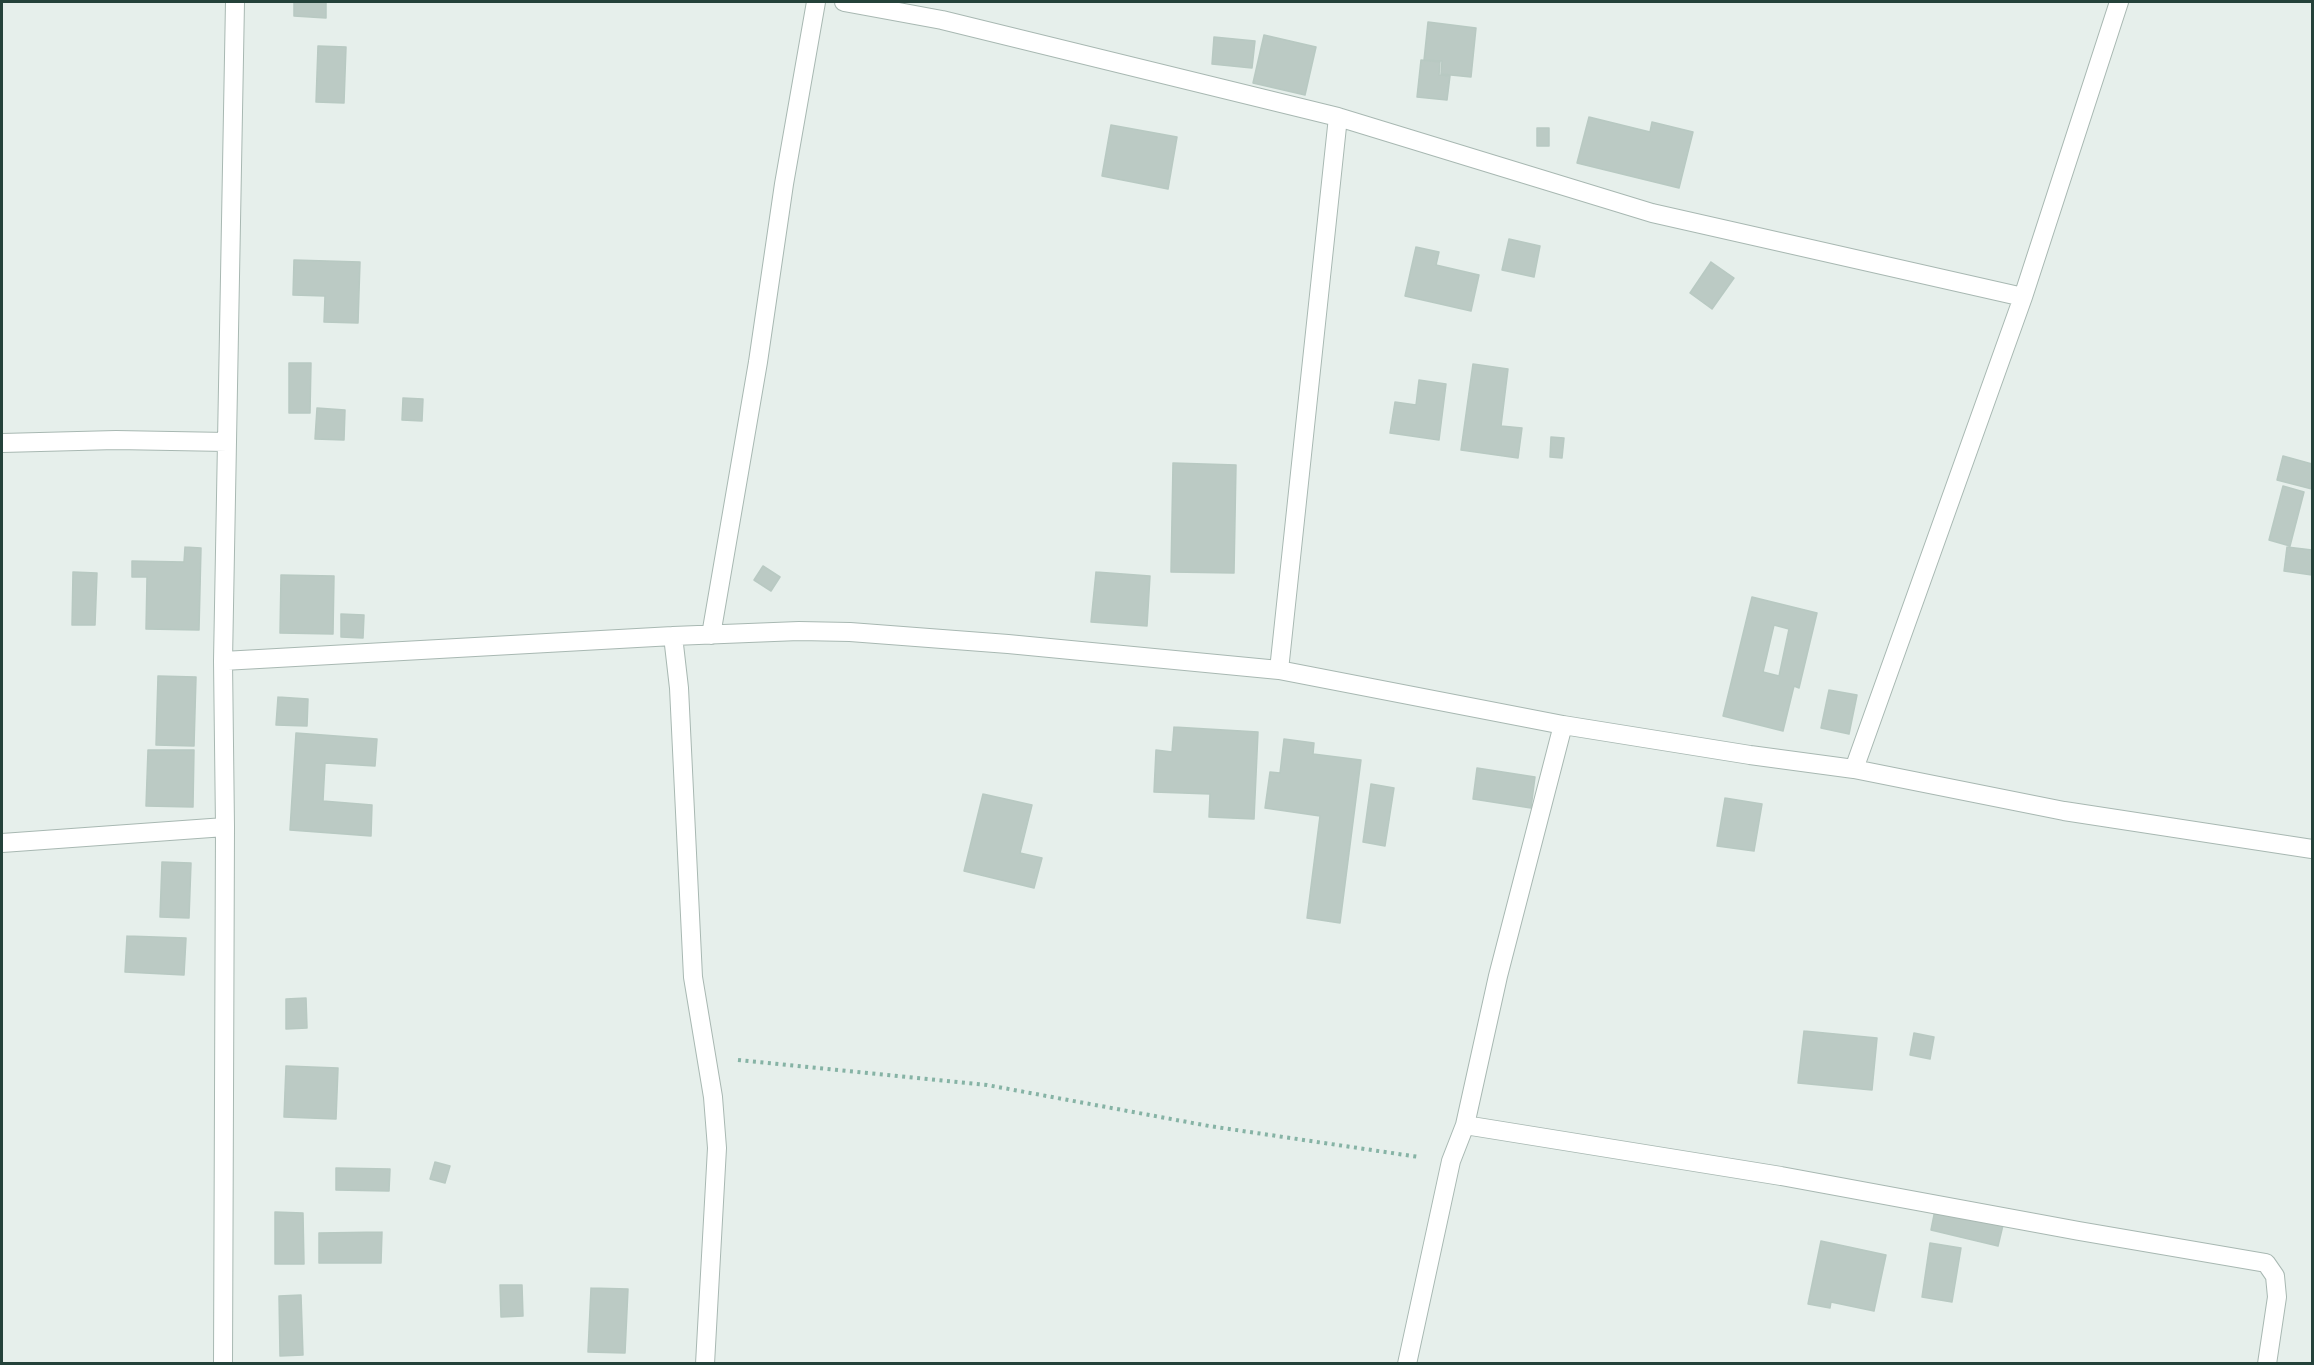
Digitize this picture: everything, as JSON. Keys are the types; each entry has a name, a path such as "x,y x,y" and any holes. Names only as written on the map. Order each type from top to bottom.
{"street":[{"path":"223,1364 225,827 223,661 235,2"},
{"path":"711,635 816,2"},
{"path":"844,2 954,23 1338,117 1652,213 2023,297"},
{"path":"1854,769 2023,297 2119,2"},
{"path":"1279,670 1338,117"},
{"path":"2,443 116,440 227,442"},
{"path":"223,661 800,631 850,632 1008,644 1279,670 1563,725 1854,769 2064,811 2313,849"},
{"path":"673,636 679,688 693,977 707,1058 717,1148 705,1364"},
{"path":"1407,1364 1451,1161 1466,1125 1498,976 1563,725"},
{"path":"2,843 225,827"},
{"path":"1466,1125 1781,1176 2266,1263 2275,1276 2277,1298 2267,1364"}],"path":[{"path":"707,1058 987,1085 1209,1126 1451,1161"}],"building":[{"path":"294,2 326,2 326,18 294,16"},
{"path":"1428,22 1476,28 1471,77 1441,74 1442,61 1424,60"},
{"path":"1264,35 1316,47 1305,95 1253,83"},
{"path":"1214,37 1255,41 1252,68 1212,64"},
{"path":"318,46 346,47 344,103 316,102"},
{"path":"1421,60 1440,62 1439,75 1450,76 1447,100 1417,97"},
{"path":"1589,117 1650,132 1652,122 1693,132 1679,188 1577,163"},
{"path":"1111,125 1177,137 1168,189 1102,176"},
{"path":"1537,128 1549,128 1549,146 1537,146"},
{"path":"1509,239 1540,246 1534,277 1502,270"},
{"path":"1416,247 1439,252 1436,265 1479,275 1471,311 1405,296"},
{"path":"294,260 360,262 358,323 324,322 325,296 293,295"},
{"path":"1711,262 1734,278 1712,309 1690,293"},
{"path":"289,363 311,363 310,413 289,413"},
{"path":"1473,364 1508,369 1501,426 1522,428 1518,458 1461,450"},
{"path":"1419,380 1446,384 1439,440 1390,433 1395,402 1416,405"},
{"path":"403,398 423,399 422,421 402,420"},
{"path":"317,408 345,410 344,440 315,439"},
{"path":"1551,437 1564,438 1562,458 1550,457"},
{"path":"2283,456 2312,464 2312,489 2277,480"},
{"path":"1173,463 1236,465 1234,573 1171,572"},
{"path":"2283,486 2304,492 2290,546 2269,540"},
{"path":"185,547 201,548 199,630 146,629 147,577 132,577 132,561 184,562"},
{"path":"2287,547 2312,550 2312,575 2284,571"},
{"path":"763,566 780,577 771,591 754,580"},
{"path":"73,572 97,573 95,625 72,625"},
{"path":"1096,572 1150,576 1147,626 1091,622"},
{"path":"281,575 334,576 333,634 280,633"},
{"path":"1752,597 1817,613 1799,688 1794,686 1783,731 1723,716","holes":["1774,625 1789,629 1779,676 1763,672"]},
{"path":"341,614 364,615 363,638 341,637"},
{"path":"158,676 196,677 194,746 156,745"},
{"path":"1829,690 1857,695 1849,734 1821,728"},
{"path":"278,697 308,699 307,726 276,725"},
{"path":"1174,727 1258,732 1254,819 1209,817 1210,794 1154,792 1156,750 1172,752"},
{"path":"296,733 377,739 375,766 325,763 323,801 372,805 371,836 290,830"},
{"path":"1284,739 1314,743 1313,754 1361,760 1340,923 1307,918 1320,816 1265,808 1270,772 1280,773"},
{"path":"148,750 194,750 193,807 146,806"},
{"path":"1477,768 1535,777 1531,808 1473,799"},
{"path":"1371,784 1394,788 1385,846 1363,842"},
{"path":"983,794 1032,805 1020,853 1042,858 1034,888 964,871"},
{"path":"1725,798 1762,804 1754,851 1717,846"},
{"path":"162,862 191,863 189,918 160,917"},
{"path":"127,936 186,938 184,975 125,972"},
{"path":"306,998 307,1028 286,1029 286,999"},
{"path":"1804,1031 1877,1038 1872,1090 1798,1083"},
{"path":"1914,1033 1934,1037 1930,1059 1910,1055"},
{"path":"286,1066 338,1068 336,1119 284,1117"},
{"path":"435,1162 450,1166 445,1183 430,1179"},
{"path":"336,1168 390,1169 389,1191 336,1190"},
{"path":"1936,1205 2004,1221 1998,1246 1931,1230"},
{"path":"275,1212 303,1213 304,1264 275,1264"},
{"path":"382,1232 381,1263 319,1263 319,1233"},
{"path":"1821,1241 1886,1255 1874,1311 1831,1302 1830,1308 1808,1304"},
{"path":"1930,1243 1961,1248 1952,1302 1922,1297"},
{"path":"500,1285 522,1285 523,1316 501,1317"},
{"path":"591,1288 628,1289 625,1353 588,1352"},
{"path":"301,1295 303,1355 280,1356 279,1296"}]}
